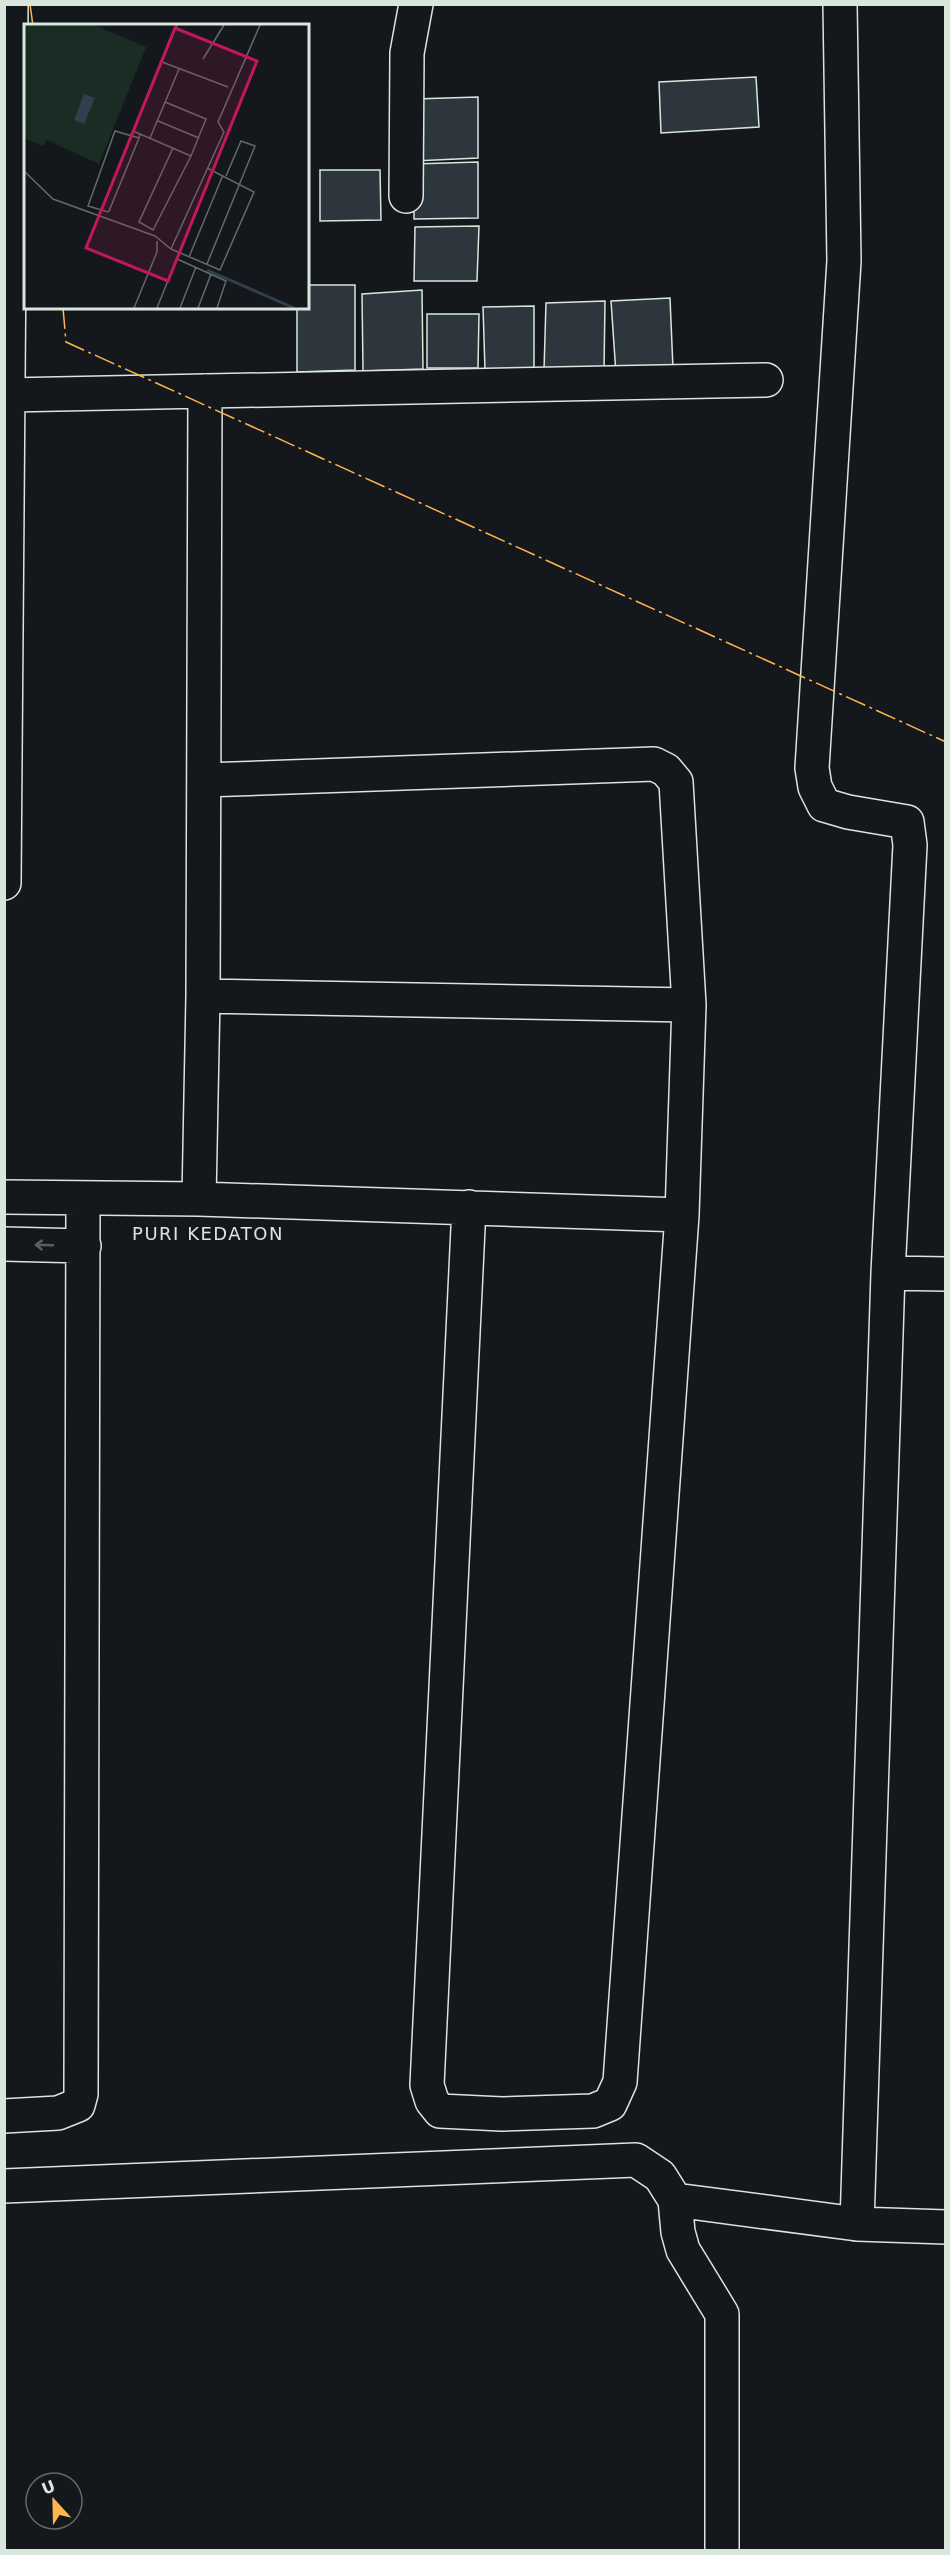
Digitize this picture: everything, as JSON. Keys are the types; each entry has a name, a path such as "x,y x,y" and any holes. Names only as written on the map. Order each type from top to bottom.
{"street":[{"path":"4,883 11,4"},
{"path":"406,196 407,53 417,4"},
{"path":"840,4 844,261 812,768 815,787 824,805 848,812 907,822 909,826 888,1273 856,2224"},
{"path":"8,395 766,380"},
{"path":"199,1199 203,996 205,391"},
{"path":"204,780 654,764 666,770 676,782 689,1005 682,1215 620,2082 610,2104 593,2111 502,2114 440,2111 432,2101 427,2085 469,1207"},
{"path":"203,996 689,1005"},
{"path":"4,1197 199,1199 682,1215"},
{"path":"4,2116 58,2113 78,2105 81,2094 83,1198"},
{"path":"4,1244 84,1246"},
{"path":"888,1273 945,1274"},
{"path":"4,2186 636,2160 660,2176 675,2200 678,2232 683,2250 722,2314 722,2550"},
{"path":"675,2200 856,2224 945,2227"}],"building":[{"path":"756,77 759,127 661,133 659,82"},
{"path":"478,97 478,158 414,161 414,99"},
{"path":"478,162 478,218 414,219 414,164"},
{"path":"320,170 380,170 381,220 320,221"},
{"path":"479,226 477,281 414,281 415,227"},
{"path":"309,285 355,285 355,370 297,372 297,309 309,309"},
{"path":"422,290 423,369 363,371 362,294"},
{"path":"670,298 673,369 616,374 611,301"},
{"path":"605,301 604,371 544,370 546,303"},
{"path":"534,306 534,370 485,370 483,307"},
{"path":"427,314 479,314 478,368 427,368"}],"power":[{"path":"30,4 33,24"},
{"path":"63,309 66,342 946,742"}],"district":[{"name":"PURI KEDATON","path":"208,1234"}]}
